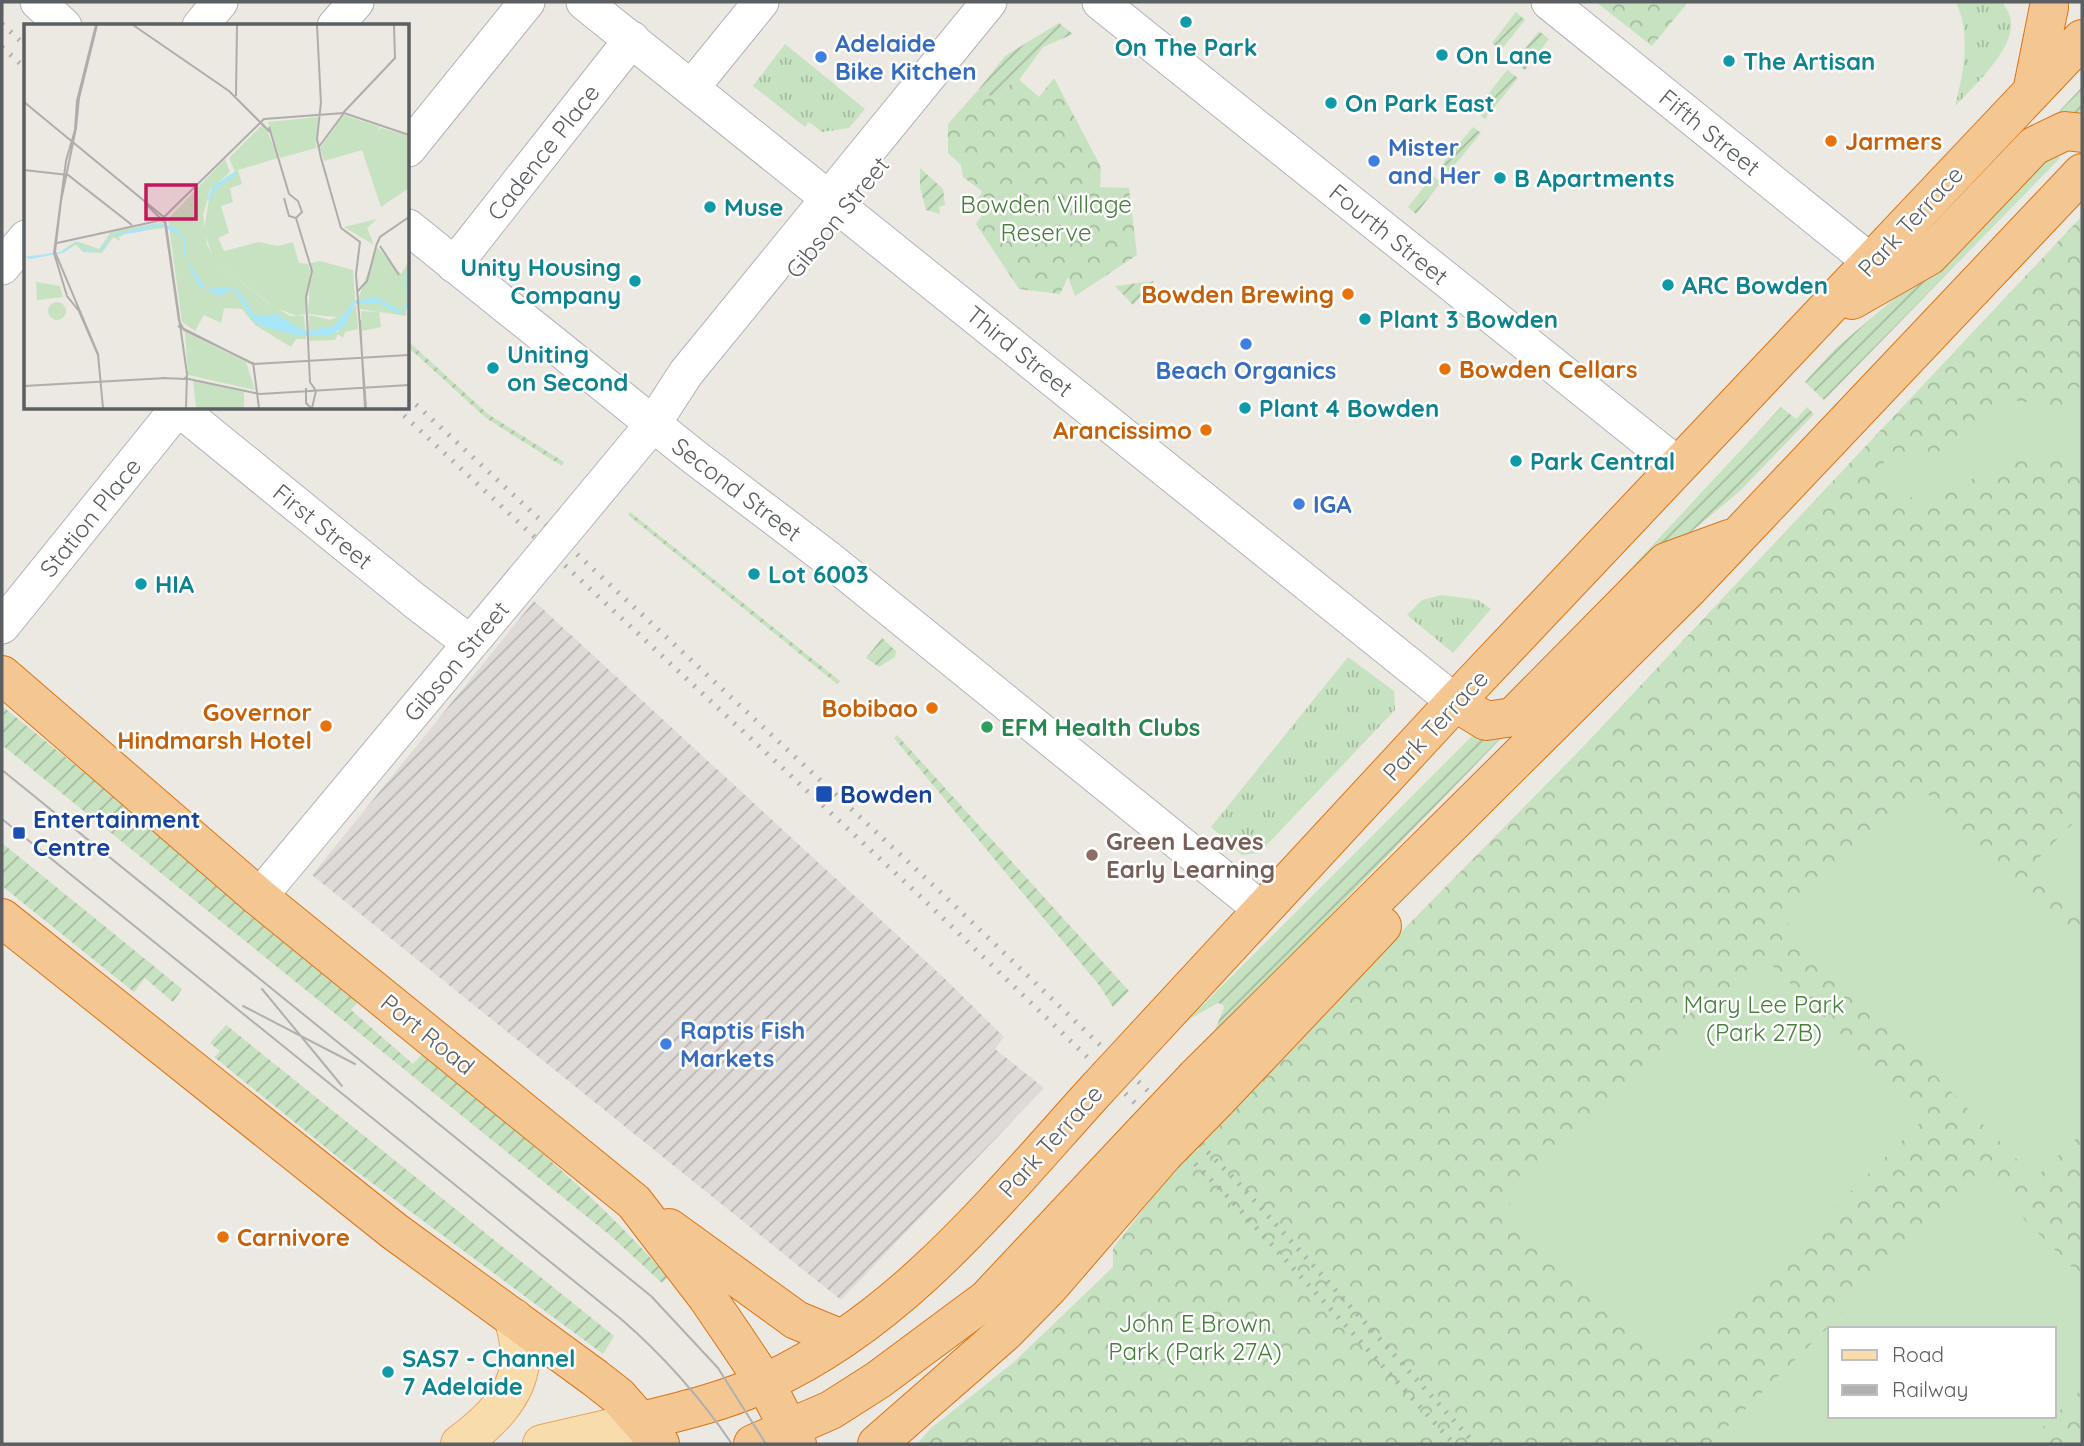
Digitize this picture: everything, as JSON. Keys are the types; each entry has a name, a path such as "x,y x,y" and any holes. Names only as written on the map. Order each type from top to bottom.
{"highway":[{"path":"2032,92 2045,4"},
{"name":"Park Terrace","path":"651,1433 705,1405 765,1383 804,1363 842,1339 899,1296 950,1252 1455,702 2082,39"},
{"path":"1817,319 1929,256 2034,146 2065,131 2082,133"},
{"path":"752,1444 793,1437 878,1380 987,1298 1154,1143 1689,588 2082,173"},
{"path":"1455,702 1486,721 1513,718 1666,562 1738,536"},
{"name":"Port Road","path":"2,675 259,897 634,1202 707,1297 765,1383 793,1437"},
{"path":"2,918 383,1222 618,1396 651,1433"},
{"path":"877,1444 1005,1332 1058,1276 1154,1143"},
{"path":"634,1202 796,1320 842,1339"}],"main road":[{"path":"460,1444 477,1432 512,1393 521,1360 514,1318"},
{"path":"542,1444 651,1433"}],"street":[{"path":"38,2 62,24"},
{"path":"202,24 220,2"},
{"path":"337,24 356,2"},
{"path":"410,147 527,2"},
{"name":"Third Street","path":"584,2 1455,702"},
{"path":"692,87 761,2"},
{"name":"Gibson Street","path":"836,203 989,2"},
{"name":"Gibson Street","path":"259,897 653,424 686,373 1011,2"},
{"name":"Fourth Street","path":"1100,2 1679,466"},
{"name":"Fifth Street","path":"1558,4 1871,262"},
{"path":"2045,4 2082,32"},
{"name":"Cadence Place","path":"454,265 632,39"},
{"name":"Second Street","path":"410,229 653,424 841,568 1262,910"},
{"path":"2,267 24,240"},
{"name":"Station Place","path":"2,626 175,410"},
{"name":"First Street","path":"179,410 470,643"}],"shaded area":[{"path":"534,601 944,978 1004,1037 995,1049 1044,1088 841,1300 312,875"}],"green space":[{"path":"1596,2 1688,2 1652,46"},
{"path":"1956,2 2002,2 2007,9 2011,28 2008,40 1993,65 1955,106 1965,53 1961,14"},
{"path":"1516,12 1525,20 1501,50 1492,43"},
{"path":"1059,23 1073,34 1043,47 1019,80 1016,77 997,100 979,89 1005,56"},
{"path":"1539,31 1549,39 1525,70 1514,62"},
{"path":"785,44 865,109 849,128 822,132 809,122 805,127 753,86"},
{"path":"1507,70 1518,78 1485,119 1475,111"},
{"name":"Bowden Village Reserve","path":"1016,77 1039,97 1054,78 1101,167 1100,187 1129,188 1137,255 1075,296 1068,277 1060,294 1019,289 976,224 984,212 976,204 982,191 963,177 961,165 948,153 948,124 979,89 997,100"},
{"path":"2082,87 2082,115 2053,118"},
{"path":"1473,127 1481,133 1448,173 1440,167"},
{"path":"2052,151 2060,158 1824,400 1805,382 1835,349 1942,258"},
{"path":"920,168 943,189 945,205 939,207 940,214 926,210 920,187"},
{"path":"1433,176 1441,182 1416,214 1408,207"},
{"name":"Mary Lee Park (Park 27B)","path":"2082,216 2082,1444 917,1444 930,1429 1014,1362 1113,1267 1113,1248 1178,1165 1287,1048 1581,749"},
{"path":"1154,281 1133,305 1115,286"},
{"path":"410,343 488,414 564,462 562,466 486,418 410,349"},
{"path":"2082,382 2082,466 2065,455 1997,464 1929,505 1871,480 1887,458 1963,448 2013,400 2066,409"},
{"path":"1781,407 1796,419 1807,407 1814,414 1740,491 1668,551 1617,603 1607,594"},
{"path":"630,512 840,681 837,684 628,515"},
{"path":"1442,595 1478,600 1491,609 1453,653 1407,615 1422,600"},
{"path":"882,638 896,651 895,657 879,667 866,658"},
{"path":"1348,657 1394,691 1395,710 1259,853 1242,855 1211,827"},
{"path":"2,706 362,997 351,1010 413,1064 424,1052 581,1188 668,1277 662,1283 611,1236 2,745"},
{"path":"1477,731 1505,734 1212,1038 1224,1007 1222,1004 1218,1003 1188,1020"},
{"path":"897,735 1129,991 1113,1007 1099,985 894,738"},
{"path":"1924,790 2082,954 2082,1133 2035,1178 1787,922"},
{"path":"2082,814 2082,908 2035,862"},
{"path":"2,843 182,989 173,1002 145,978 134,992 2,886"},
{"path":"1762,955 1925,1118 1669,1370 1506,1207"},
{"path":"226,1025 614,1336 603,1354 345,1163 214,1057 220,1051 210,1043"},
{"path":"1981,1176 2082,1277 2082,1389 2056,1415 2056,1327 1828,1327"},
{"path":"1828,1327 1828,1418 2052,1418 2026,1444 1710,1444"}],"tram line":[{"path":"2,770 651,1296 718,1368 766,1444"},
{"path":"2,819 621,1319 681,1378 732,1444"},
{"path":"262,989 342,1086"},
{"path":"243,1006 355,1064"}],"railway":[{"path":"2,24 24,44"},
{"path":"2,47 24,67"},
{"path":"410,399 934,886 1145,1088 1241,1186 1475,1444"},
{"path":"398,410 923,899 1133,1101 1230,1199 1454,1444"}],"place":[{"name":"On The Park","path":"1186,22"},
{"name":"On Lane","path":"1442,55"},
{"name":"Adelaide Bike Kitchen","path":"821,57"},
{"name":"The Artisan","path":"1729,61"},
{"name":"On Park East","path":"1331,103"},
{"name":"Jarmers","path":"1831,141"},
{"name":"Mister and Her","path":"1374,161"},
{"name":"B Apartments","path":"1500,178"},
{"name":"Muse","path":"710,207"},
{"name":"Unity Housing Company","path":"635,281"},
{"name":"ARC Bowden","path":"1668,285"},
{"name":"Bowden Brewing","path":"1348,294"},
{"name":"Plant 3 Bowden","path":"1365,319"},
{"name":"Beach Organics","path":"1246,344"},
{"name":"Uniting on Second","path":"493,368"},
{"name":"Bowden Cellars","path":"1445,369"},
{"name":"Plant 4 Bowden","path":"1245,408"},
{"name":"Arancissimo","path":"1206,430"},
{"name":"Park Central","path":"1516,461"},
{"name":"IGA","path":"1299,504"},
{"name":"Lot 6003","path":"754,574"},
{"name":"HIA","path":"141,584"},
{"name":"Bobibao","path":"932,708"},
{"name":"Governor Hindmarsh Hotel","path":"326,726"},
{"name":"EFM Health Clubs","path":"987,727"},
{"name":"Bowden","path":"824,794"},
{"name":"Entertainment Centre","path":"19,833"},
{"name":"Green Leaves Early Learning","path":"1092,855"},
{"name":"Raptis Fish Markets","path":"666,1044"},
{"name":"Carnivore","path":"223,1237"},
{"name":"SAS7 - Channel 7 Adelaide","path":"388,1372"}],"park label":[{"name":"John E Brown Park (Park 27A)","path":"1195,1337"}]}
